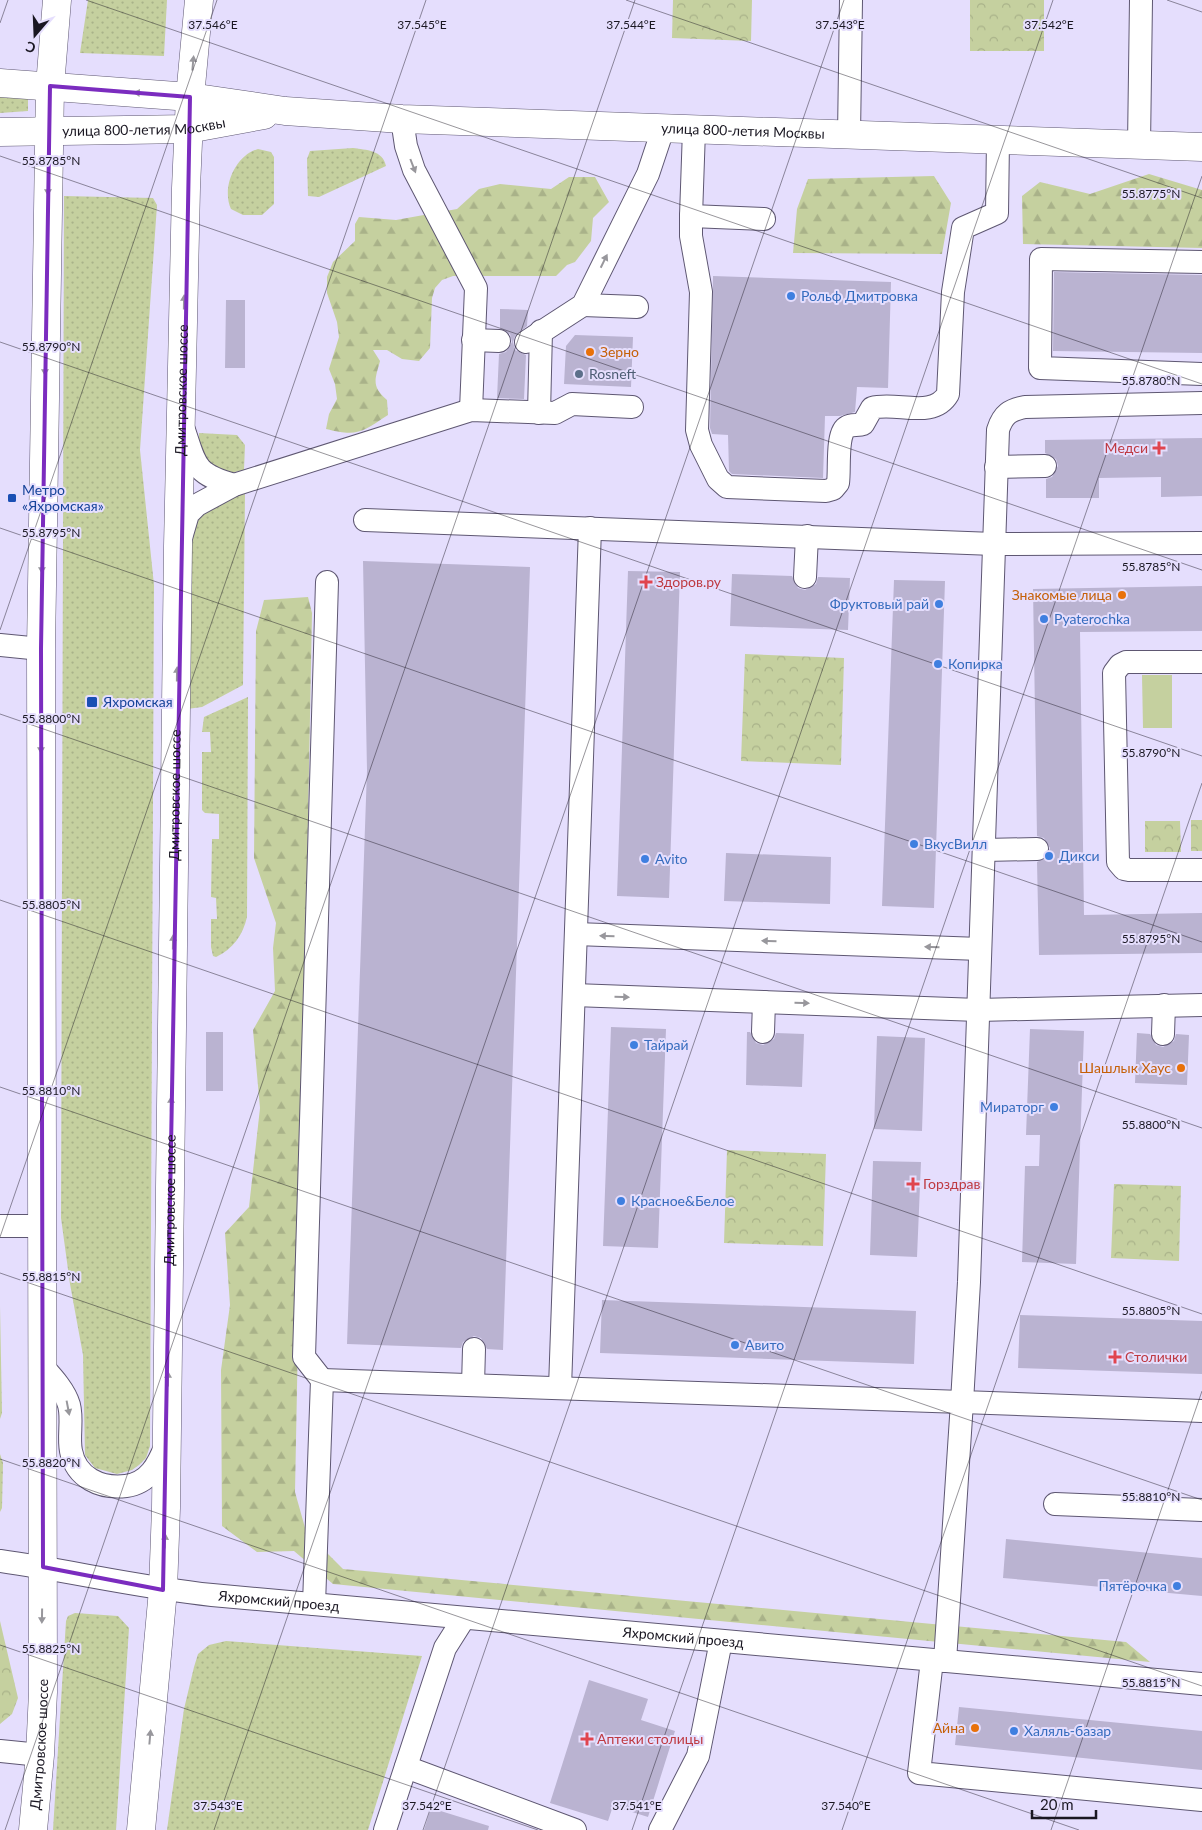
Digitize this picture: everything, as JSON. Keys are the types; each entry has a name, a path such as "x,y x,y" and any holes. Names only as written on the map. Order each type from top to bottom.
{"main road":[{"name":"Дмитровское шоссе","path":"33,1830 43,1692 41,649 50,86 56,0"},
{"name":"Дмитровское шоссе","path":"141,1830 162,1590 167,1443 178,546 188,129 199,0"},
{"name":"улица 800-летия Москвы","path":"0,83 190,97 285,111 402,118 663,129 1202,147"},
{"name":"улица 800-летия Москвы","path":"0,132 188,129 285,111"}],"street":[{"path":"849,135 851,0"},
{"path":"1139,145 1142,0"},
{"path":"402,118 406,146 414,170 476,288 471,410"},
{"path":"539,413 534,337 583,304 648,174 663,129"},
{"path":"694,130 690,236 701,292 696,420 701,445 718,479 727,487 826,491 838,484 841,439 845,429 849,426 863,424 872,408 930,408 940,404 948,394 954,280 963,228 997,213 998,140"},
{"path":"691,216 764,219"},
{"path":"1202,262 1041,259 1040,368 1202,374"},
{"path":"583,304 637,307"},
{"path":"474,340 499,341"},
{"path":"1202,403 1025,407 1010,410 1002,418 998,430 969,1282 962,1402 938,1660 919,1773 1202,1800"},
{"path":"178,546 188,514 197,505 234,486 471,410 555,413 572,404 632,407"},
{"path":"182,424 199,469 217,481 234,486"},
{"path":"996,467 1046,466"},
{"path":"365,520 994,544 1202,542"},
{"path":"560,1388 590,528"},
{"path":"805,576 807,536"},
{"path":"314,1604 322,1380 304,1357 327,582"},
{"path":"0,645 41,649"},
{"path":"1202,662 1126,662 1120,665 1114,673 1118,862 1124,869 1129,870 1202,870"},
{"path":"984,850 1037,849"},
{"path":"576,934 980,948"},
{"path":"574,995 978,1010 1202,1005"},
{"path":"763,1032 764,1002"},
{"path":"1163,1034 1164,1005"},
{"path":"0,1226 42,1226"},
{"path":"473,1385 474,1349"},
{"path":"43,1367 57,1382 69,1405 71,1451 75,1464 88,1480 116,1488 132,1486 144,1480 152,1473 167,1443"},
{"path":"322,1380 1202,1411"},
{"path":"1055,1504 1202,1510"},
{"path":"0,1562 42,1567 162,1590"},
{"name":"Яхромский проезд","path":"162,1590 1202,1684"},
{"path":"384,1830 445,1648 464,1618"},
{"path":"660,1830 698,1756 721,1641"},
{"path":"0,1751 40,1754"},
{"path":"406,1767 575,1830"}],"highlighted area":[{"path":"50,86 190,97 163,1590 43,1567 41,649"}],"green space":[{"path":"88,0 167,0 164,56 80,53"},
{"path":"673,0 752,0 751,41 672,38"},
{"path":"970,0 1044,0 1044,51 970,51"},
{"path":"0,92 28,94 28,111 0,113"},
{"path":"353,148 368,150 378,154 386,166 319,197 308,196 307,159 310,151"},
{"path":"258,149 271,152 274,157 274,204 262,215 243,215 231,209 228,200 229,182 237,165 243,158 250,152"},
{"path":"1149,174 1202,190 1202,248 1023,244 1022,196 1040,182 1090,194"},
{"path":"934,176 951,203 942,254 793,253 797,209 808,179"},
{"path":"569,177 595,177 609,202 593,218 591,241 575,262 567,265 556,276 453,276 442,280 435,288 432,298 430,348 419,361 402,359 387,350 373,350 380,361 376,387 387,400 388,415 365,429 353,433 326,429 329,414 337,399 335,384 329,369 339,337 337,322 327,293 327,277 333,262 355,241 355,224 359,217 396,220 457,209 479,189 500,184 551,189"},
{"path":"64,196 153,198 157,205 140,450 154,585 150,1446 146,1458 139,1465 132,1470 117,1474 95,1468 85,1455 83,1355 70,1284 61,1218"},
{"path":"199,433 237,435 245,445 244,470 221,475 199,453"},
{"path":"245,494 243,685 202,707 187,709 185,545 196,515 228,497"},
{"path":"308,597 312,613 295,1492 309,1542 327,1553 343,1569 1126,1642 1150,1662 333,1584 294,1551 257,1552 222,1526 221,1370 230,1305 225,1233 249,1207 260,1108 253,1030 275,991 273,948 276,923 254,858 256,631 264,600"},
{"path":"745,654 844,658 841,765 741,761"},
{"path":"1142,675 1172,675 1172,728 1143,728"},
{"path":"248,697 247,917 243,930 236,941 216,957 213,956 211,947 211,919 217,919 216,898 211,897 212,839 219,839 219,814 205,813 202,810 202,752 211,752 210,732 202,732 204,717"},
{"path":"1191,820 1202,820 1202,851 1191,851"},
{"path":"1145,821 1180,821 1181,852 1145,852"},
{"path":"727,1150 826,1154 823,1246 724,1243"},
{"path":"1114,1184 1181,1186 1179,1261 1111,1258"},
{"path":"0,1306 2,1413 0,1419"},
{"path":"0,1454 3,1463 2,1508 0,1512"},
{"path":"75,1613 118,1616 129,1628 116,1830 53,1830 66,1621 68,1616"},
{"path":"0,1621 18,1698 12,1714 0,1724"},
{"path":"226,1641 422,1656 368,1830 167,1830 184,1709 198,1654 209,1645"}],"building":[{"path":"1054,272 1202,275 1202,353 1053,351"},
{"path":"713,276 891,282 888,388 857,387 855,412 840,416 825,416 823,478 732,474 729,471 728,435 712,434 710,428"},
{"path":"226,300 245,300 245,368 225,368"},
{"path":"500,309 528,310 527,326 515,336 513,342 515,350 526,355 524,399 497,398 499,354 506,352 512,342 510,334 500,328"},
{"path":"575,335 633,337 631,387 564,384 566,346"},
{"path":"1202,438 1202,496 1161,497 1161,477 1099,478 1099,498 1046,498 1046,479 1052,477 1058,466 1056,459 1045,453 1045,440"},
{"path":"363,561 530,567 503,1350 487,1349 481,1338 474,1336 463,1342 461,1348 347,1344 367,770"},
{"path":"628,571 680,572 669,898 617,896"},
{"path":"732,574 792,576 798,588 805,590 816,584 818,577 850,578 848,630 730,626"},
{"path":"894,580 945,581 934,908 882,906"},
{"path":"1202,586 1202,631 1080,632 1084,915 1202,913 1202,953 1039,955 1037,862 1048,856 1050,848 1044,838 1037,836 1033,589"},
{"path":"726,853 831,857 830,904 724,901"},
{"path":"611,1027 666,1029 658,1248 603,1246"},
{"path":"1030,1029 1084,1031 1076,1264 1022,1262 1025,1166 1039,1166 1040,1135 1026,1135"},
{"path":"206,1032 223,1032 223,1091 206,1091"},
{"path":"747,1032 750,1032 756,1043 763,1045 774,1039 776,1033 804,1034 802,1087 746,1085"},
{"path":"1137,1033 1150,1034 1156,1045 1163,1047 1174,1041 1176,1034 1189,1035 1187,1085 1135,1083"},
{"path":"877,1036 925,1038 922,1131 874,1129"},
{"path":"873,1161 921,1162 917,1257 870,1255"},
{"path":"602,1300 916,1311 914,1364 600,1353"},
{"path":"1020,1315 1202,1321 1202,1374 1018,1368"},
{"path":"1006,1539 1202,1558 1202,1596 1003,1578"},
{"path":"589,1680 648,1699 641,1720 675,1731 648,1817 613,1806 608,1821 550,1803"},
{"path":"959,1707 1202,1731 1202,1770 955,1745"},
{"path":"431,1808 489,1826 488,1830 424,1830"}],"place":[{"name":"Рольф Дмитровка","path":"791,296"},
{"name":"Зерно","path":"590,352"},
{"name":"Rosneft","path":"579,374"},
{"name":"Медси","path":"1159,448"},
{"name":"Метро «Яхромская»","path":"12,498"},
{"name":"Здоров.ру","path":"646,582"},
{"name":"Знакомые лица","path":"1122,595"},
{"name":"Фруктовый рай","path":"939,604"},
{"name":"Pyaterochka","path":"1044,619"},
{"name":"Копирка","path":"938,664"},
{"name":"Яхромская","path":"92,702"},
{"name":"ВкусВилл","path":"914,844"},
{"name":"Дикси","path":"1049,856"},
{"name":"Avito","path":"645,859"},
{"name":"Тайрай","path":"634,1045"},
{"name":"Шашлык Хаус","path":"1181,1068"},
{"name":"Мираторг","path":"1054,1107"},
{"name":"Горздрав","path":"913,1184"},
{"name":"Красное&Белое","path":"621,1201"},
{"name":"Авито","path":"735,1345"},
{"name":"Столички","path":"1115,1357"},
{"name":"Пятёрочка","path":"1177,1586"},
{"name":"Айна","path":"975,1728"},
{"name":"Халяль-базар","path":"1014,1731"},
{"name":"Аптеки столицы","path":"587,1739"}]}
